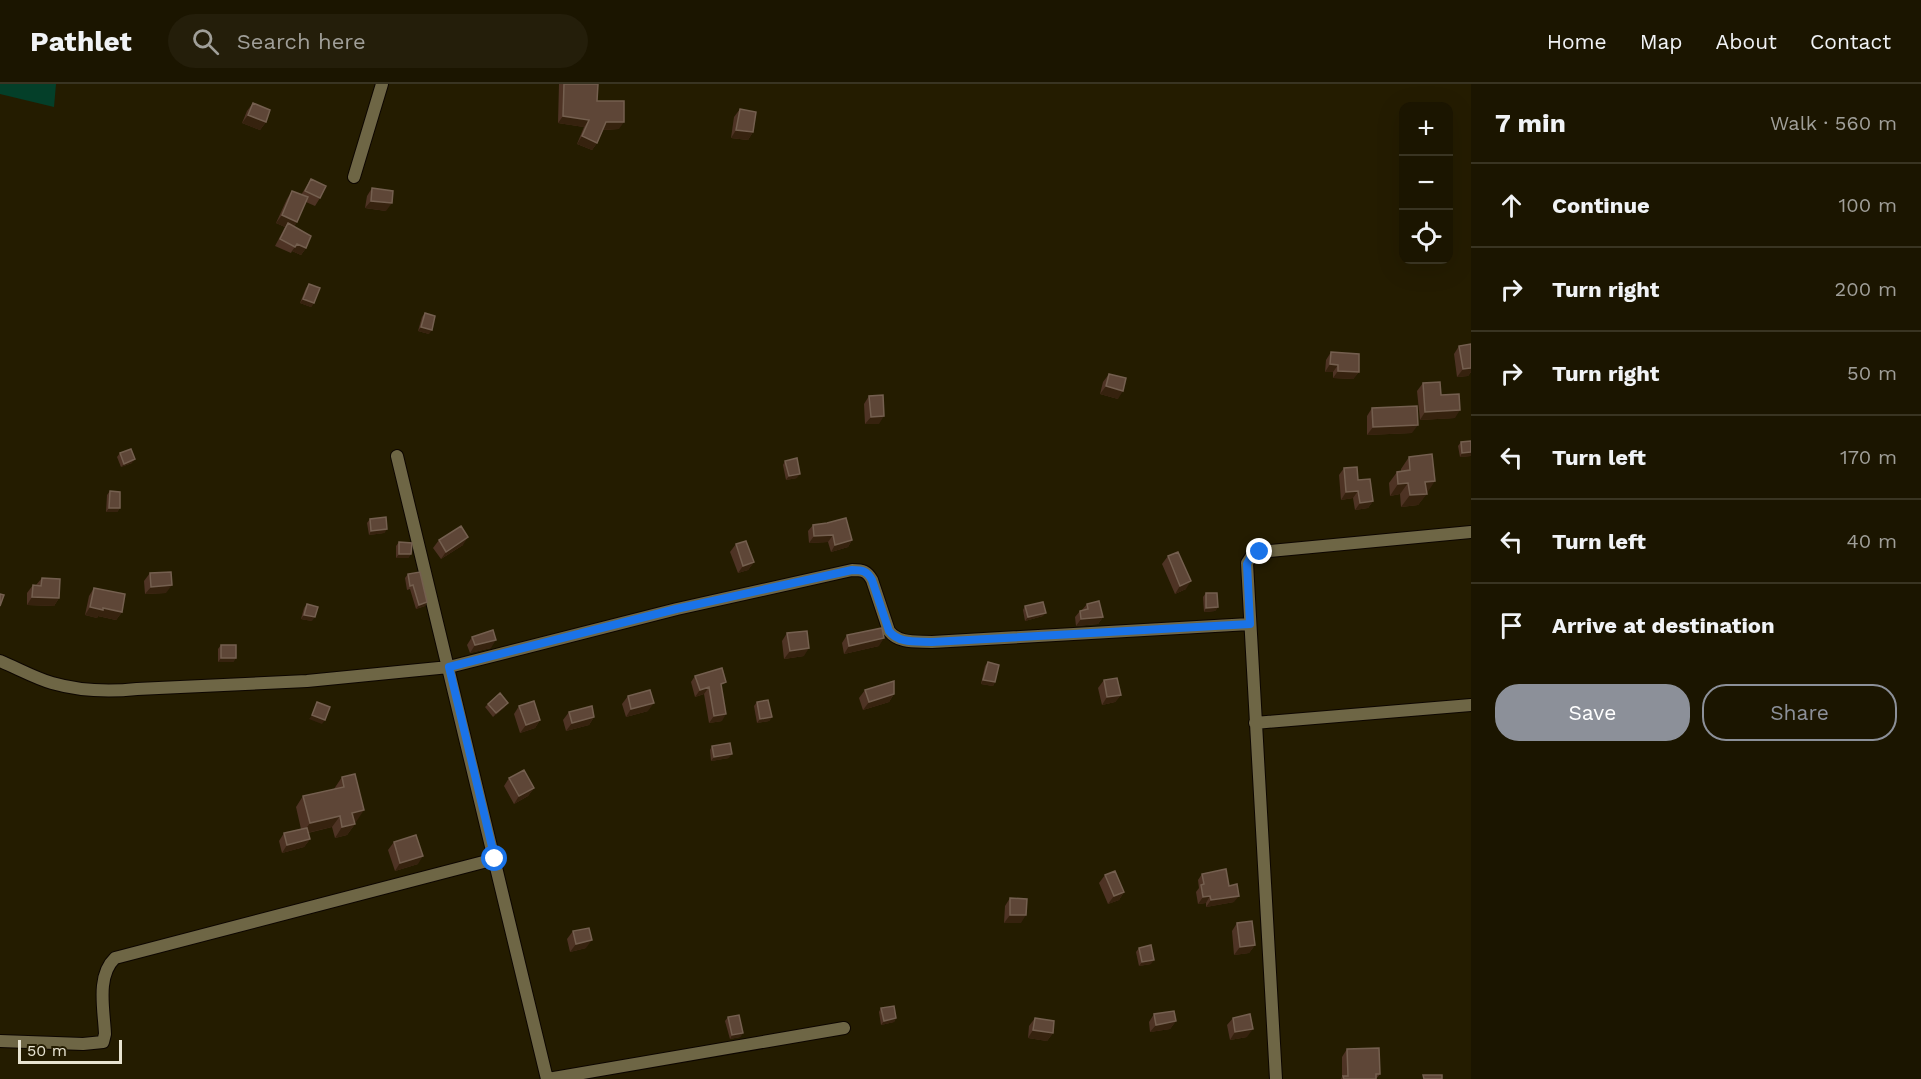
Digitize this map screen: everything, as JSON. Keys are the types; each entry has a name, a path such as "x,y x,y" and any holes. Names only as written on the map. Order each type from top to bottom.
{"street":[{"path":"354,177 382,84"},
{"path":"397,456 548,1079 844,1028"},
{"path":"1276,1079 1247,564 1251,556 1260,552 1471,532"},
{"path":"0,661 52,683 111,692 307,681 449,667 676,609 852,570 863,570 868,574 889,631 894,637 904,641 932,642 1250,624"},
{"path":"1255,723 1471,705"},
{"path":"0,1041 83,1044 103,1042 105,1034 103,983 105,971 115,958 495,859"}],"green space":[{"path":"0,84 56,84 54,107 0,94"}],"building":[{"path":"564,84 598,84 597,101 624,101 624,122 606,122 597,143 582,136 589,120 563,116"},
{"path":"253,103 270,110 266,122 248,115"},
{"path":"740,109 756,112 753,132 736,130"},
{"path":"311,179 326,186 320,198 305,191"},
{"path":"372,188 393,191 392,203 371,201"},
{"path":"292,191 308,197 297,222 282,215"},
{"path":"288,223 311,236 306,248 297,244 295,247 280,239"},
{"path":"309,284 320,288 314,303 303,299"},
{"path":"425,313 435,316 432,330 421,327"},
{"path":"1471,344 1471,368 1463,369 1459,346"},
{"path":"1331,352 1359,354 1359,372 1338,371 1338,365 1330,364"},
{"path":"1109,374 1126,378 1123,391 1106,386"},
{"path":"1440,382 1441,395 1459,394 1460,410 1425,412 1423,383"},
{"path":"883,395 884,416 871,417 869,396"},
{"path":"1417,406 1418,425 1373,427 1372,408"},
{"path":"1471,441 1471,452 1462,453 1461,442"},
{"path":"131,449 135,459 124,464 120,453"},
{"path":"1432,454 1435,481 1425,482 1427,494 1410,495 1408,483 1398,484 1397,472 1410,470 1409,457"},
{"path":"797,458 800,474 789,476 785,461"},
{"path":"1357,467 1358,480 1370,479 1373,501 1360,503 1358,491 1346,492 1344,468"},
{"path":"110,491 120,492 120,508 109,508"},
{"path":"386,517 387,529 371,531 370,519"},
{"path":"846,518 852,540 835,545 833,535 814,536 813,525"},
{"path":"461,526 468,537 446,552 439,540"},
{"path":"746,541 754,562 743,566 736,544"},
{"path":"399,542 412,543 411,554 399,554"},
{"path":"1178,552 1191,581 1180,586 1168,556"},
{"path":"171,572 172,585 151,587 150,573"},
{"path":"420,572 427,602 419,605 413,585 410,586 408,574"},
{"path":"42,578 60,579 59,598 32,597 33,585 41,586"},
{"path":"94,588 125,594 122,612 90,607"},
{"path":"1206,593 1217,593 1218,607 1206,608"},
{"path":"0,594 4,595 0,606"},
{"path":"1099,601 1103,617 1081,619 1080,611 1088,609 1087,604"},
{"path":"1043,602 1046,613 1028,617 1025,606"},
{"path":"307,604 318,607 315,617 304,615"},
{"path":"882,628 884,638 849,646 847,635"},
{"path":"493,630 496,640 475,645 472,637"},
{"path":"807,631 809,648 790,651 787,633"},
{"path":"221,645 236,645 236,658 221,658"},
{"path":"988,662 999,665 995,682 983,680"},
{"path":"722,668 726,682 721,684 726,714 714,716 709,687 700,690 695,676"},
{"path":"1117,678 1121,695 1107,697 1104,680"},
{"path":"894,681 894,694 869,702 865,690"},
{"path":"650,690 654,703 631,709 628,696"},
{"path":"500,693 508,703 496,713 488,704"},
{"path":"768,700 772,717 760,719 757,702"},
{"path":"534,701 540,720 526,725 519,706"},
{"path":"317,702 330,707 325,720 312,715"},
{"path":"592,706 594,717 572,723 569,712"},
{"path":"730,743 732,754 714,757 712,746"},
{"path":"524,770 534,788 519,796 509,778"},
{"path":"355,774 364,810 352,813 355,824 342,827 340,816 310,823 303,796 344,787 342,777"},
{"path":"307,828 310,839 287,845 284,833"},
{"path":"416,835 423,856 400,863 394,842"},
{"path":"1226,869 1229,886 1237,884 1239,896 1211,900 1210,896 1203,897 1202,874"},
{"path":"1115,871 1124,892 1114,896 1105,875"},
{"path":"1010,898 1027,899 1026,915 1010,915"},
{"path":"1252,921 1255,945 1240,947 1237,923"},
{"path":"589,928 592,940 576,944 573,931"},
{"path":"1151,945 1154,960 1142,962 1139,948"},
{"path":"894,1006 896,1018 884,1021 881,1008"},
{"path":"1174,1011 1176,1021 1156,1025 1154,1014"},
{"path":"1250,1014 1253,1029 1235,1032 1233,1018"},
{"path":"739,1015 743,1033 732,1035 728,1017"},
{"path":"1035,1018 1054,1021 1053,1033 1033,1030"},
{"path":"1379,1048 1380,1074 1376,1074 1376,1079 1344,1079 1343,1076 1348,1076 1347,1049"},
{"path":"1423,1075 1442,1075 1442,1079 1424,1079"}],"route":[{"path":"495,859 449,667 676,609 852,570 863,570 868,574 889,631 894,637 904,641 932,642 1250,624 1247,564 1251,556 1260,552"}]}
